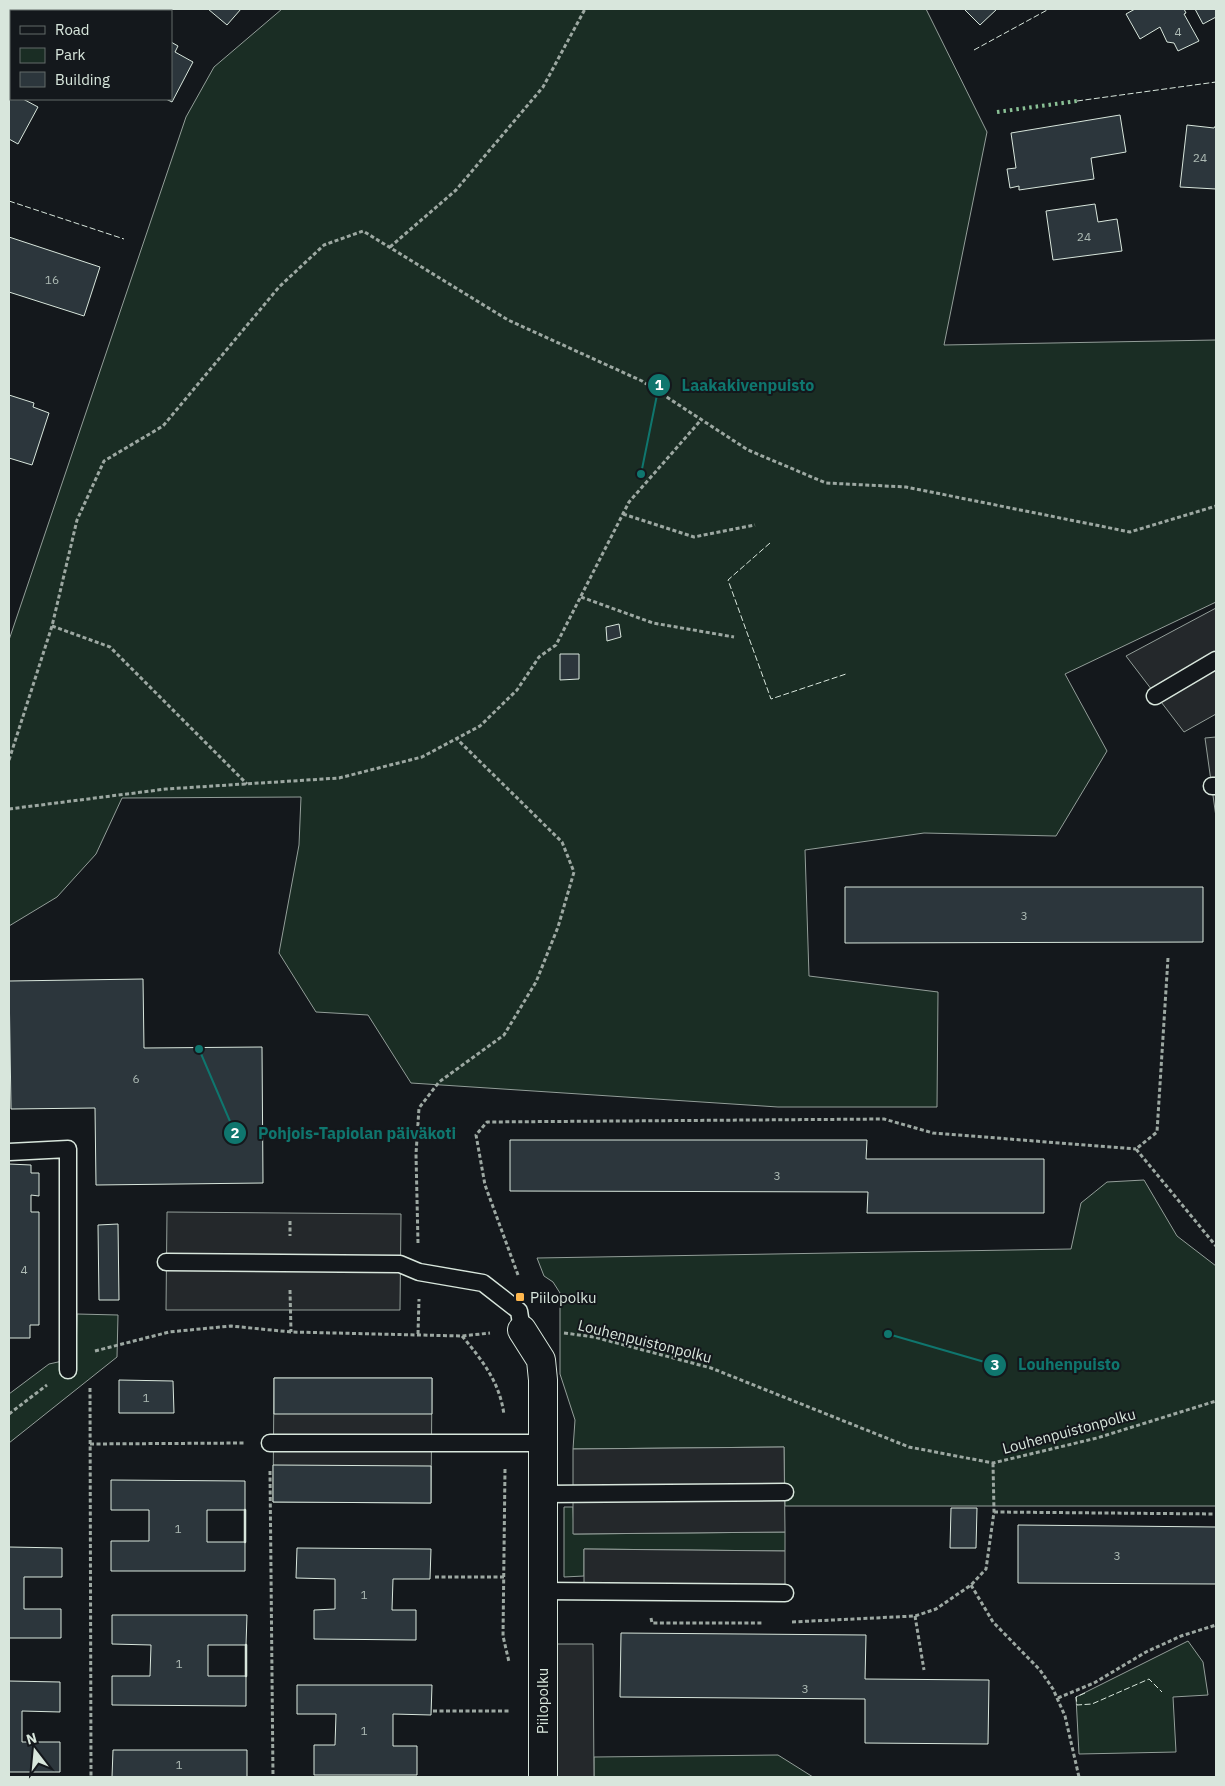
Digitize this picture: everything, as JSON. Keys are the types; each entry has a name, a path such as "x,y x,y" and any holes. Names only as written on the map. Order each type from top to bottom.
{"street":[{"name":"Piilopolku","path":"520,1321 541,1360 544,1444 542,1584 543,1777"}],"lane":[{"path":"1155,696 1216,660"},
{"path":"9,1152 68,1150 68,1370"},
{"path":"166,1262 400,1264 419,1272 483,1283 520,1321"},
{"path":"270,1443 544,1444"},
{"path":"544,1494 785,1492"},
{"path":"542,1584 785,1593"}],"path":[{"path":"390,247 456,190 542,87 585,9"},
{"path":"9,760 52,626 77,520 104,460 163,426 279,287 324,245 364,231 508,320 642,381 748,450 826,483 906,488 1130,532 1216,506"},
{"path":"9,808 166,789 339,778 422,757 480,726 517,690 539,657 556,645 629,502 701,420"},
{"path":"623,514 694,537 755,525"},
{"path":"581,596 653,623 734,637"},
{"path":"52,626 110,647 247,784"},
{"path":"418,1334 419,1272 416,1154 419,1108 439,1082 504,1035 536,982 558,927 574,872 562,842 456,738"},
{"path":"520,1321 518,1272 485,1185 476,1135 487,1122 884,1119 933,1133 1136,1149 1157,1132 1168,958"},
{"path":"1136,1149 1216,1246"},
{"name":"Louhenpuistonpolku","path":"9,1414 90,1353 130,1340 194,1328 231,1326 291,1332 462,1336 520,1321 594,1337 711,1368 908,1447 993,1463 1097,1438 1216,1401"},
{"path":"462,1336 488,1368 497,1384 502,1400 505,1443 503,1636 505,1653 511,1669"},
{"path":"90,1380 91,1777"},
{"path":"90,1444 270,1443 273,1777"},
{"path":"993,1463 994,1512 986,1569 971,1585 993,1622 1040,1670 1058,1698 1065,1716 1079,1777"},
{"path":"994,1512 1216,1514"},
{"path":"435,1577 504,1577 542,1584"},
{"path":"915,1616 924,1670"},
{"path":"1058,1698 1094,1683 1146,1652 1182,1636 1216,1625"},
{"path":"433,1712 542,1711"}],"green space":[{"path":"282,9 926,9 987,132 944,345 1216,340 1216,602 1065,674 1107,751 1056,836 924,833 805,850 809,976 938,992 937,1107 778,1107 411,1083 368,1015 316,1012 279,953 299,845 301,797 122,798 96,854 57,897 9,926 9,640 186,117 214,67"},
{"path":"1144,1180 1177,1236 1216,1266 1216,1506 785,1506 784,1447 573,1449 575,1420 560,1374 560,1293 553,1282 544,1276 537,1258 1071,1249 1081,1203 1107,1182"},
{"path":"77,1314 118,1315 117,1357 9,1443 9,1394 49,1364 76,1358"},
{"path":"564,1507 573,1507 574,1534 785,1532 785,1551 584,1549 584,1576 564,1577"},
{"path":"1188,1641 1203,1662 1208,1695 1173,1697 1176,1752 1079,1754 1076,1697"},
{"path":"778,1755 813,1777 594,1777 594,1757"}],"shaded area":[{"path":"1216,608 1216,714 1184,732 1126,656"},
{"path":"1216,737 1216,817 1205,738"},
{"path":"167,1212 401,1214 400,1310 166,1310"},
{"path":"274,1378 432,1378 431,1503 273,1502"},
{"path":"784,1447 785,1532 573,1534 573,1449"},
{"path":"584,1549 785,1551 785,1593 584,1592"},
{"path":"542,1644 593,1644 594,1777 543,1777"}],"building":[{"path":"9,9 32,9 10,10 9,19"},
{"path":"73,9 151,10 75,10"},
{"path":"208,9 241,9 227,25"},
{"path":"964,9 997,9 980,25"},
{"path":"1135,9 1184,9 1186,13 1184,14 1199,41 1178,51 1174,43 1167,42 1160,27 1140,39 1126,14"},
{"path":"1195,9 1216,9 1216,17 1203,24"},
{"path":"172,43 178,46 175,52 193,62 172,102 168,100 172,100"},
{"path":"9,91 10,100 25,100 38,107 18,144 9,139"},
{"path":"1120,115 1126,152 1091,158 1094,179 1019,190 1019,186 1010,188 1007,169 1016,168 1011,133"},
{"path":"1187,125 1214,128 1216,125 1216,189 1180,187"},
{"path":"1095,204 1098,222 1117,219 1122,251 1053,260 1046,211"},
{"path":"9,237 100,267 84,316 9,292"},
{"path":"9,395 34,403 33,407 49,413 32,465 9,458"},
{"path":"619,624 621,637 607,641 606,627"},
{"path":"560,654 579,654 579,679 560,680"},
{"path":"845,887 1203,887 1203,942 845,943"},
{"path":"143,979 144,1048 262,1047 263,1183 96,1185 95,1108 11,1109 9,981"},
{"path":"510,1140 867,1140 866,1159 1044,1159 1044,1213 867,1213 868,1192 510,1191"},
{"path":"9,1164 31,1165 31,1173 39,1173 39,1196 31,1195 31,1212 39,1212 39,1325 30,1325 30,1338 9,1338"},
{"path":"118,1224 119,1300 99,1300 98,1225"},
{"path":"274,1378 432,1378 432,1414 274,1414"},
{"path":"119,1380 173,1381 174,1413 119,1413"},
{"path":"273,1465 431,1466 431,1503 273,1502"},
{"path":"111,1480 245,1481 245,1510 207,1510 207,1542 245,1542 245,1571 111,1571 111,1541 149,1541 149,1510 111,1510"},
{"path":"951,1508 977,1508 976,1548 950,1548"},
{"path":"1018,1525 1216,1527 1216,1584 1018,1583"},
{"path":"9,1547 62,1548 62,1577 24,1577 24,1609 61,1609 61,1638 9,1638"},
{"path":"297,1548 431,1549 430,1579 393,1579 392,1610 416,1610 416,1640 314,1639 314,1610 335,1609 335,1579 296,1578"},
{"path":"112,1615 247,1615 246,1645 208,1645 208,1676 246,1676 246,1706 112,1705 112,1676 150,1676 151,1645 112,1644"},
{"path":"621,1633 866,1635 865,1679 989,1680 988,1744 865,1743 865,1699 620,1697"},
{"path":"9,1681 60,1682 60,1712 22,1711 22,1742 60,1742 60,1772 9,1772"},
{"path":"297,1685 432,1685 431,1715 393,1714 393,1746 417,1746 417,1775 314,1775 314,1745 335,1745 336,1714 297,1714"},
{"path":"113,1750 247,1750 247,1777 112,1777"}],"hedge":[{"path":"997,112 1077,101"}],"fence":[{"path":"974,50 1049,9"},
{"path":"1077,101 1216,82"},
{"path":"9,201 124,239"},
{"path":"770,543 728,580 771,699 846,674"},
{"path":"1085,1693 1076,1697 1077,1705 1092,1704 1149,1679 1162,1692"}],"wall":[{"path":"245,1510 245,1542"},
{"path":"246,1645 246,1676"}],"place":[{"name":"Laakakivenpuisto","path":"641,474"},
{"name":"Pohjois-Tapiolan päiväkoti","path":"199,1049"},
{"name":"Piilopolku","path":"520,1297"},
{"name":"Louhenpuisto","path":"888,1334"}]}
